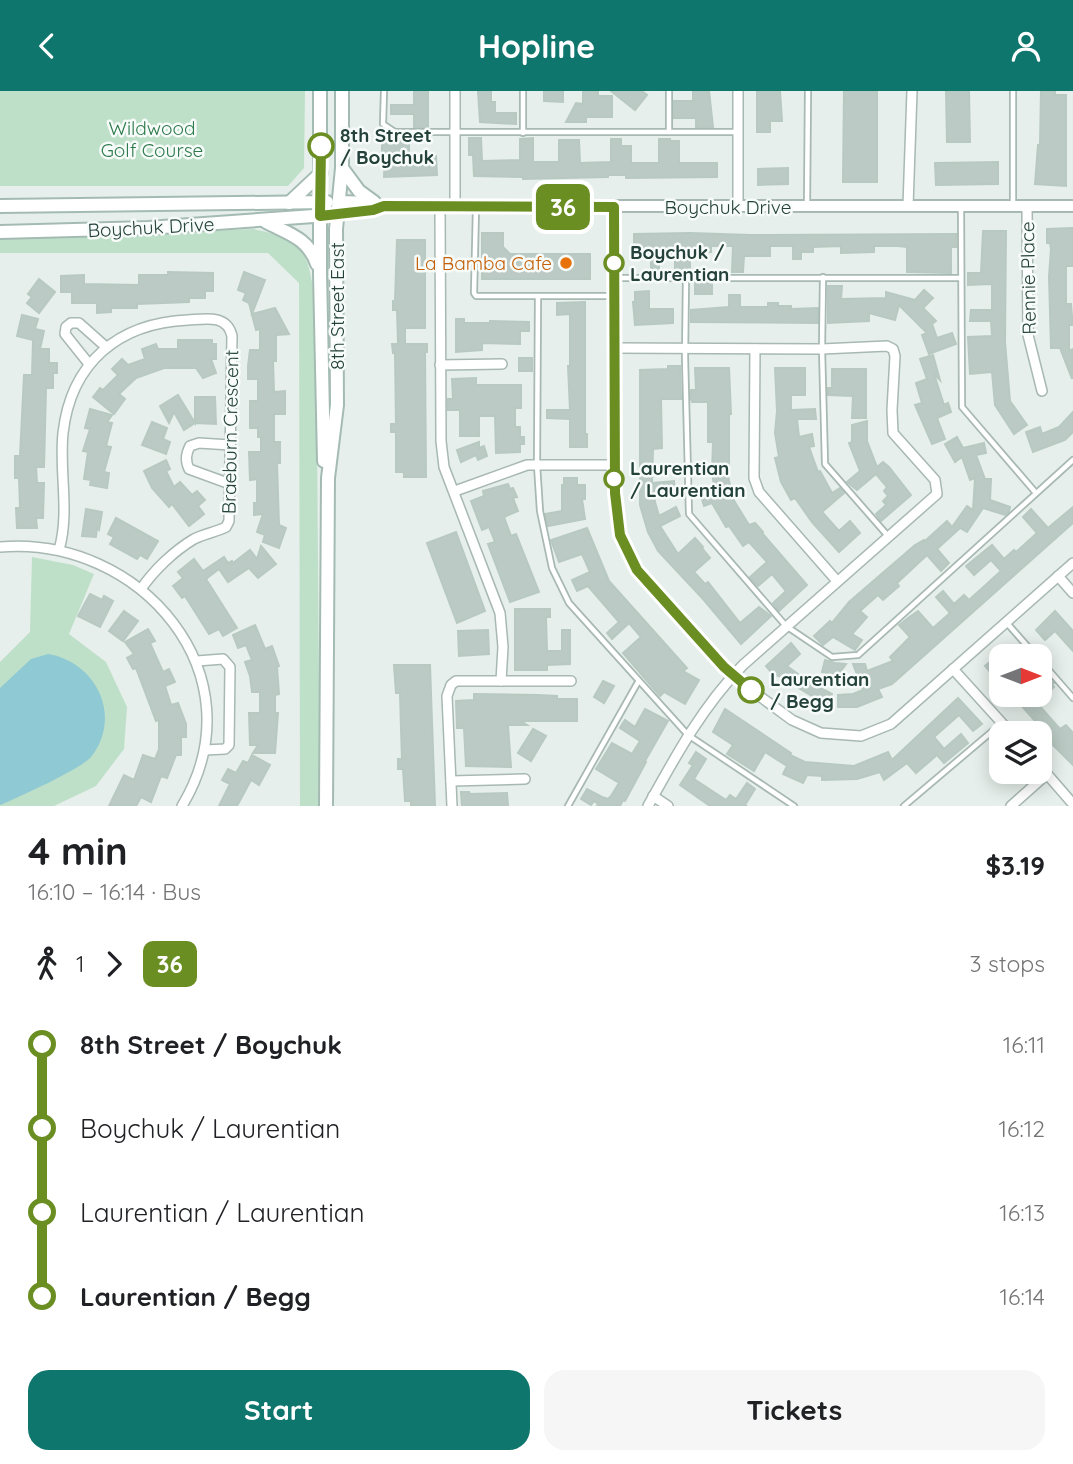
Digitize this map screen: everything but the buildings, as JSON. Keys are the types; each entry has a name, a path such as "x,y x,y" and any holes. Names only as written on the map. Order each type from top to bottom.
{"main road":[{"name":"8th Street East","path":"320,91 320,274 324,456 328,478"},
{"name":"8th Street East","path":"326,806 328,478 337,405 338,208 342,168 342,91"},
{"path":"342,168 359,191 379,204"},
{"path":"289,203 321,173"},
{"name":"Boychuk Drive","path":"0,207 289,203 320,209"},
{"name":"Boychuk Drive","path":"0,232 109,230 264,221 320,209 338,208"},
{"path":"264,221 298,238 312,249 320,274"}],"street":[{"path":"455,91 455,206"},
{"path":"738,91 738,207"},
{"path":"908,206 912,91"},
{"name":"Boychuk Drive","path":"338,208 373,210 379,204 614,207 1073,206"},
{"path":"440,206 441,441 444,467 500,613 503,647 501,681"},
{"name":"Rennie Place","path":"1027,206 1028,335 1042,391"},
{"path":"614,207 614,465 615,507 620,535 637,570 733,675 792,720 821,733 861,736 891,724 1073,563"},
{"name":"Braeburn Crescent","path":"59,550 64,526 63,435 69,402 89,364 106,347 131,331 146,326 180,320 216,319 225,322 232,336 230,508 226,527 187,544 141,589"},
{"path":"89,364 65,334 66,327 71,323 79,323 106,347"},
{"path":"615,348 822,349 887,346 893,349 895,356 893,433 935,480 937,494 733,675 710,702 688,735 648,806"},
{"path":"755,349 754,478 759,492 837,581"},
{"path":"440,365 502,364"},
{"path":"230,445 199,443 190,446 186,462 189,469 230,484"},
{"path":"455,491 527,465 614,465"},
{"path":"0,547 31,546 59,550 99,566 141,589 182,632 197,661 207,708 205,750 197,776 182,806"},
{"path":"1058,576 1073,593"},
{"path":"197,661 223,659 230,667 229,745 225,749 205,750"},
{"path":"953,669 1000,721"},
{"path":"452,806 446,696 451,685 456,681 571,681"},
{"path":"451,781 525,779"},
{"path":"1052,780 1073,804"},
{"path":"1011,806 1036,784"},
{"path":"653,796 668,806"}],"lane":[{"path":"384,91 383,124 394,132 738,132"},
{"path":"523,91 523,133"},
{"path":"669,91 669,132"},
{"path":"807,207 808,91"},
{"path":"1013,91 1013,206"},
{"path":"476,206 474,293 480,297 614,296"},
{"path":"961,207 962,407 1036,493"},
{"path":"823,277 825,464 888,536"},
{"path":"614,278 961,278"},
{"path":"687,279 685,348 689,514 786,626 832,657 858,655 1073,460"},
{"path":"538,297 537,465 542,523 552,569 569,603 688,735 794,806"},
{"path":"1006,622 1025,644"},
{"path":"1052,674 1073,698"},
{"path":"568,806 638,681"},
{"path":"904,806 989,734"}],"green space":[{"name":"Wildwood Golf Course","path":"0,91 305,91 304,168 288,186 0,186"},
{"path":"253,229 285,238 302,252 307,261 316,305 320,806 300,806 299,283 268,253 0,253 0,238 61,238"},
{"path":"32,557 73,565 94,574 69,634 106,662 127,707 124,749 96,786 54,806 0,806 0,662 30,632"}],"water":[{"path":"48,654 65,659 79,668 91,679 100,693 105,725 100,741 91,757 75,769 0,805 0,688 31,659"}],"bus line":[{"name":"36","path":"321,146 320,216 373,210 384,206 614,207 615,507 620,535 637,570 724,667 751,690"}],"place":[{"name":"8th Street / Boychuk","path":"321,146"},
{"name":"La Bamba Cafe","path":"566,263"},
{"name":"Boychuk / Laurentian","path":"614,263"},
{"name":"Laurentian / Laurentian","path":"614,479"},
{"name":"Laurentian / Begg","path":"751,690"}]}
